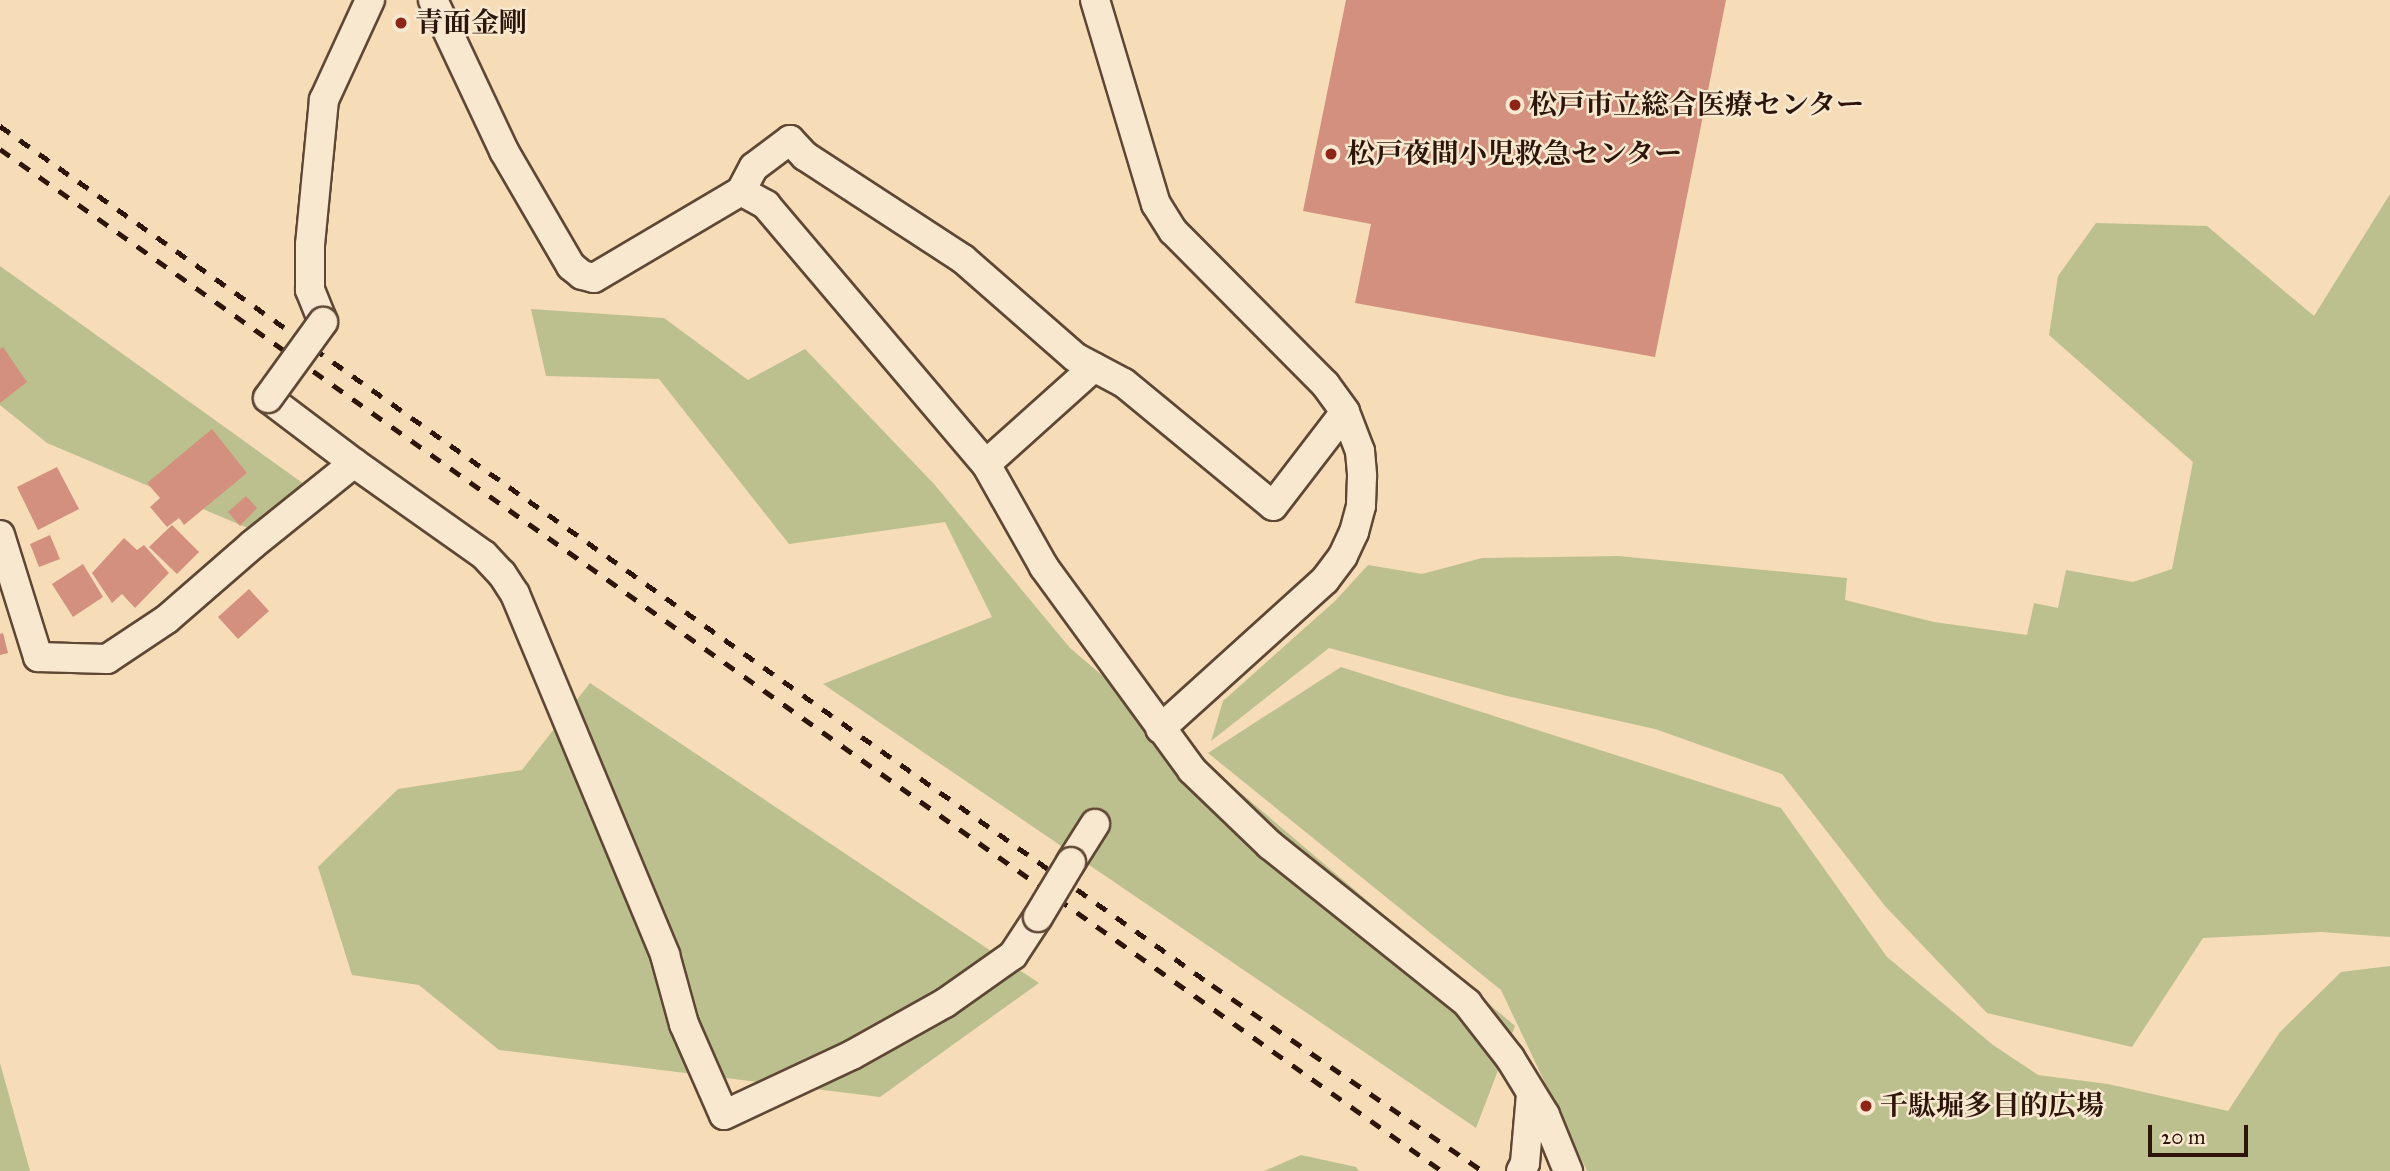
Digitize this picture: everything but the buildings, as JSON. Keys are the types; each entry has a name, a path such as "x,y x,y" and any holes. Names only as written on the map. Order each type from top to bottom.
{"street":[{"path":"370,0 324,100 310,245 310,290 323,322 268,398 484,555 502,574 515,594 665,956 684,1024 724,1115 852,1055 945,1003 1013,955 1095,824"},
{"path":"433,0 504,151 570,266 582,275 594,278 741,191 754,167 790,140 806,156 963,259 1075,356 1124,383 1273,506 1345,412"},
{"path":"1096,0 1156,204 1173,231 1325,384 1345,412 1360,451 1361,506 1343,556 1325,580 1160,729"},
{"path":"741,191 766,205 986,464 1044,567 1192,770 1269,845 1467,1003 1510,1058 1545,1115 1568,1171"},
{"path":"986,464 1094,367"},
{"path":"0,535 38,657 107,659 167,619 252,545 354,463"},
{"path":"1521,1171 1525,1163 1531,1094"}],"green space":[{"path":"2390,194 2390,937 2321,932 2203,938 2132,1047 1987,1013 1885,906 1782,774 1655,729 1507,696 1329,648 1211,741 1223,701 1335,601 1368,565 1422,574 1482,558 1618,556 1847,578 1845,600 1934,622 2027,635 2034,603 2058,608 2066,570 2133,582 2172,569 2193,462 2049,335 2058,276 2096,223 2207,226 2314,316"},
{"path":"0,266 304,484 250,529 47,443 0,405"},
{"path":"531,309 664,318 748,380 805,349 934,484 1070,648 1515,1026 1476,1128 823,684 992,617 945,522 789,544 659,379 546,376"},
{"name":"千駄堀多目的広場","path":"1341,667 1781,808 1887,957 1993,1045 2038,1075 2108,1084 2228,1111 2280,1032 2341,972 2390,966 2390,1171 1587,1171 1501,990 1208,753"},
{"path":"590,683 1039,983 880,1097 499,1050 419,985 352,975 318,867 398,789 522,770"},
{"path":"0,1063 30,1171 0,1171"},
{"path":"1301,1155 1356,1167 1359,1171 1264,1171"}],"railway":[{"path":"0,126 1212,985 1483,1171"},
{"path":"0,149 1442,1171"}],"place":[{"name":"青面金剛","path":"401,23"},
{"name":"松戸市立総合医療センター","path":"1515,105"},
{"name":"松戸夜間小児救急センター","path":"1331,154"},
{"name":"千駄堀多目的広場","path":"1866,1106"}]}
